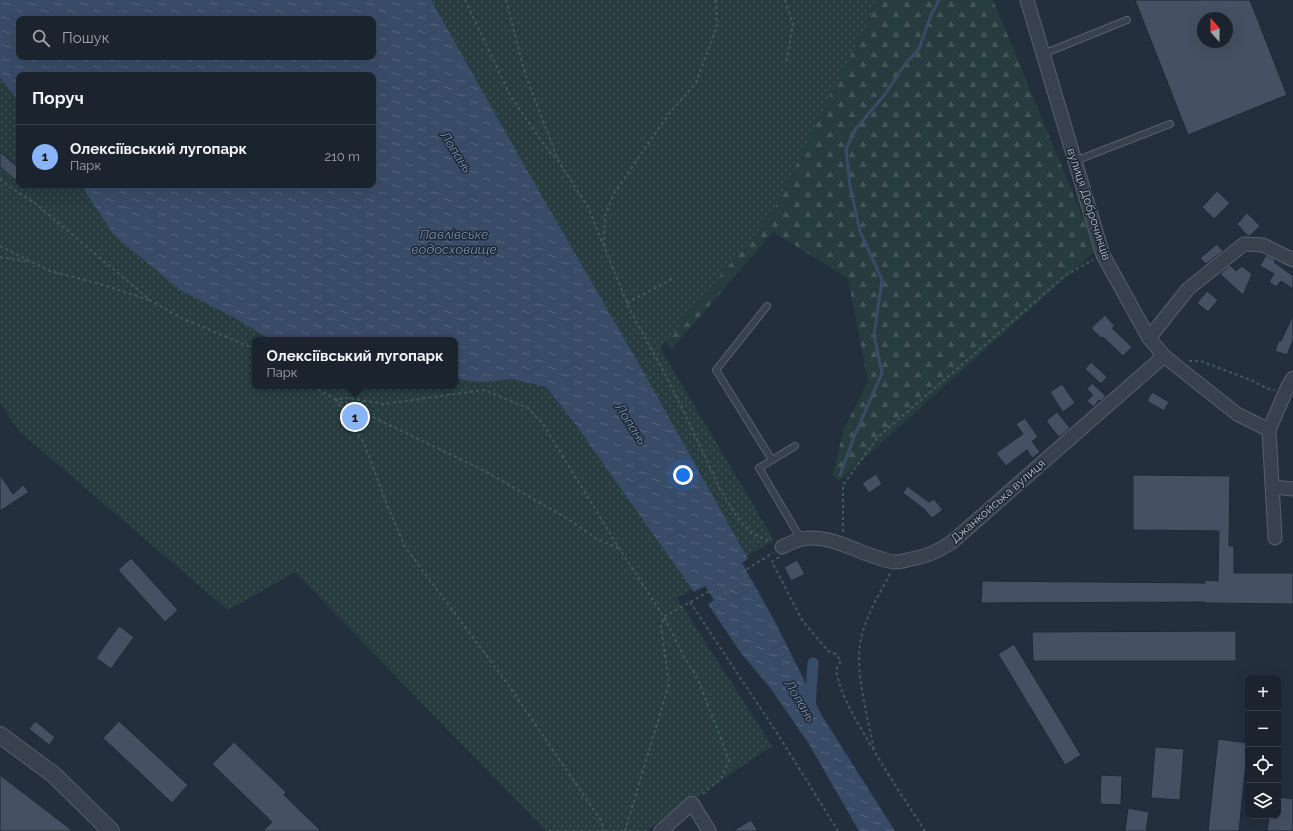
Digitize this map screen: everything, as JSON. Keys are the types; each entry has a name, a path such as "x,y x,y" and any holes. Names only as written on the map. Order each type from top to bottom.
{"street":[{"name":"вулиця Доброчинців","path":"1027,0 1103,255 1149,338 1168,358 1237,414 1269,430"},
{"path":"1149,338 1188,289 1244,244 1263,245 1293,260"},
{"name":"Джанкойська вулиця","path":"801,539 814,538 842,545 871,556 896,562 928,556 952,542 1168,358"},
{"path":"1275,538 1269,430 1290,382"},
{"path":"1273,487 1293,489"},
{"path":"782,547 801,539"},
{"path":"0,735 54,775 111,831"},
{"path":"660,831 692,803 709,831"}],"lane":[{"path":"1043,54 1128,20"},
{"path":"1075,161 1170,124"},
{"path":"767,306 716,370 772,460"},
{"path":"795,446 759,468 801,539"}],"path":[{"path":"465,0 511,97 550,153 559,162"},
{"path":"506,0 525,74 559,162 588,207 627,304 683,410 720,489 737,517 753,534 782,547 786,552 772,562 802,620 828,651 836,654 841,661 836,670 846,704 874,752 926,831"},
{"path":"604,248 605,216 613,195 668,115 696,83 717,26 716,0"},
{"path":"785,0 793,25 786,63"},
{"path":"0,179 36,204 150,300 179,317 252,347"},
{"path":"0,246 50,271 100,284 150,300"},
{"path":"842,545 843,485 878,437 1066,275 1103,255"},
{"path":"0,257 33,263"},
{"path":"627,304 674,278"},
{"path":"1168,358 1201,362 1253,381 1268,389 1276,390 1290,382"},
{"path":"318,389 335,399 485,471 568,519 597,539 619,548"},
{"path":"335,399 348,398 384,404 484,390 528,408 543,424 619,548 664,617 683,655 698,679 729,760 721,779 692,803"},
{"path":"335,399 364,443 405,547 507,683 602,822 603,831"},
{"path":"625,831 669,684 662,627 664,617 710,590 716,598 747,580 742,572 765,557"},
{"path":"874,752 861,678 859,658 861,639 868,617 896,562"},
{"path":"690,602 777,733 838,831"}],"green space":[{"path":"0,0 878,0 772,214 660,348 774,540 677,598 772,746 646,831 546,831 295,572 228,610 19,431 0,403"},
{"path":"455,0 993,0 1096,250 839,481 833,475 844,428 868,382 848,278 773,232 671,350 600,217"}],"water":[{"name":"Павлівське водосховище","path":"0,0 431,0 639,364 748,559 742,563 773,618 822,716 895,831 859,831 809,744 771,689 741,653 708,604 714,600 705,586 694,592 576,425 546,387 513,379 482,382 458,379 458,337 266,337 233,317 180,290 114,235 83,188 376,188 376,72 16,72 16,98 0,77"}],"building":[{"path":"1135,0 1250,0 1287,95 1188,135"},
{"path":"0,152 16,165 16,179 15,180 0,167"},
{"path":"1217,191 1230,203 1214,219 1202,207"},
{"path":"1247,213 1260,226 1250,236 1248,236 1237,224"},
{"path":"1217,244 1223,251 1206,264 1200,258"},
{"path":"1266,255 1275,260 1274,262 1293,276 1293,289 1281,281 1276,287 1269,282 1274,274 1260,266"},
{"path":"1230,265 1236,271 1242,266 1252,274 1243,295 1220,274"},
{"path":"1207,291 1218,300 1208,312 1197,303"},
{"path":"1105,315 1115,326 1112,328 1132,347 1123,356 1091,328"},
{"path":"1293,315 1293,340 1287,355 1275,351 1279,340 1281,341"},
{"path":"1091,362 1107,377 1101,384 1085,369"},
{"path":"1092,383 1106,396 1101,401 1099,400 1094,407 1087,401 1093,395 1087,389"},
{"path":"1062,384 1075,403 1063,412 1050,392"},
{"path":"1152,392 1169,402 1164,411 1147,401"},
{"path":"1057,412 1070,428 1059,437 1046,421"},
{"path":"1025,418 1038,437 1032,441 1040,452 1032,458 1027,450 1006,466 996,453 1023,434 1016,424"},
{"path":"876,474 882,484 869,493 862,483"},
{"path":"0,475 13,494 23,485 29,492 0,511"},
{"path":"1133,475 1230,476 1229,546 1234,546 1234,573 1293,573 1293,604 1205,602 981,603 982,581 1205,583 1205,580 1218,581 1219,531 1133,530"},
{"path":"907,486 929,502 934,499 943,510 932,518 924,509 903,493"},
{"path":"131,558 178,610 165,622 118,570"},
{"path":"797,560 805,574 791,581 784,567"},
{"path":"119,626 134,637 111,669 96,658"},
{"path":"1236,631 1236,661 1033,661 1032,632"},
{"path":"1014,644 1081,755 1065,765 998,654"},
{"path":"35,721 55,737 49,745 29,729"},
{"path":"119,721 188,785 172,803 103,738"},
{"path":"1218,739 1245,743 1245,772 1239,831 1208,831"},
{"path":"234,742 286,792 284,795 321,831 263,831 272,822 212,764"},
{"path":"1155,747 1184,749 1180,800 1151,798"},
{"path":"0,775 73,831 0,831"},
{"path":"1101,775 1122,776 1121,805 1100,804"},
{"path":"1281,797 1293,799 1293,831 1267,831 1269,819 1281,819"},
{"path":"1128,808 1149,812 1146,831 1125,831"},
{"path":"751,820 758,831 733,831"}],"waterway":[{"path":"840,475 854,437 882,373 874,335 882,280 860,231 850,186 846,149 855,130 886,93 905,64 919,49 931,15 939,0"},
{"name":"Лопань","path":"810,708 813,663"}],"place":[{"name":"Олексіївський лугопарк","path":"355,417"}]}
